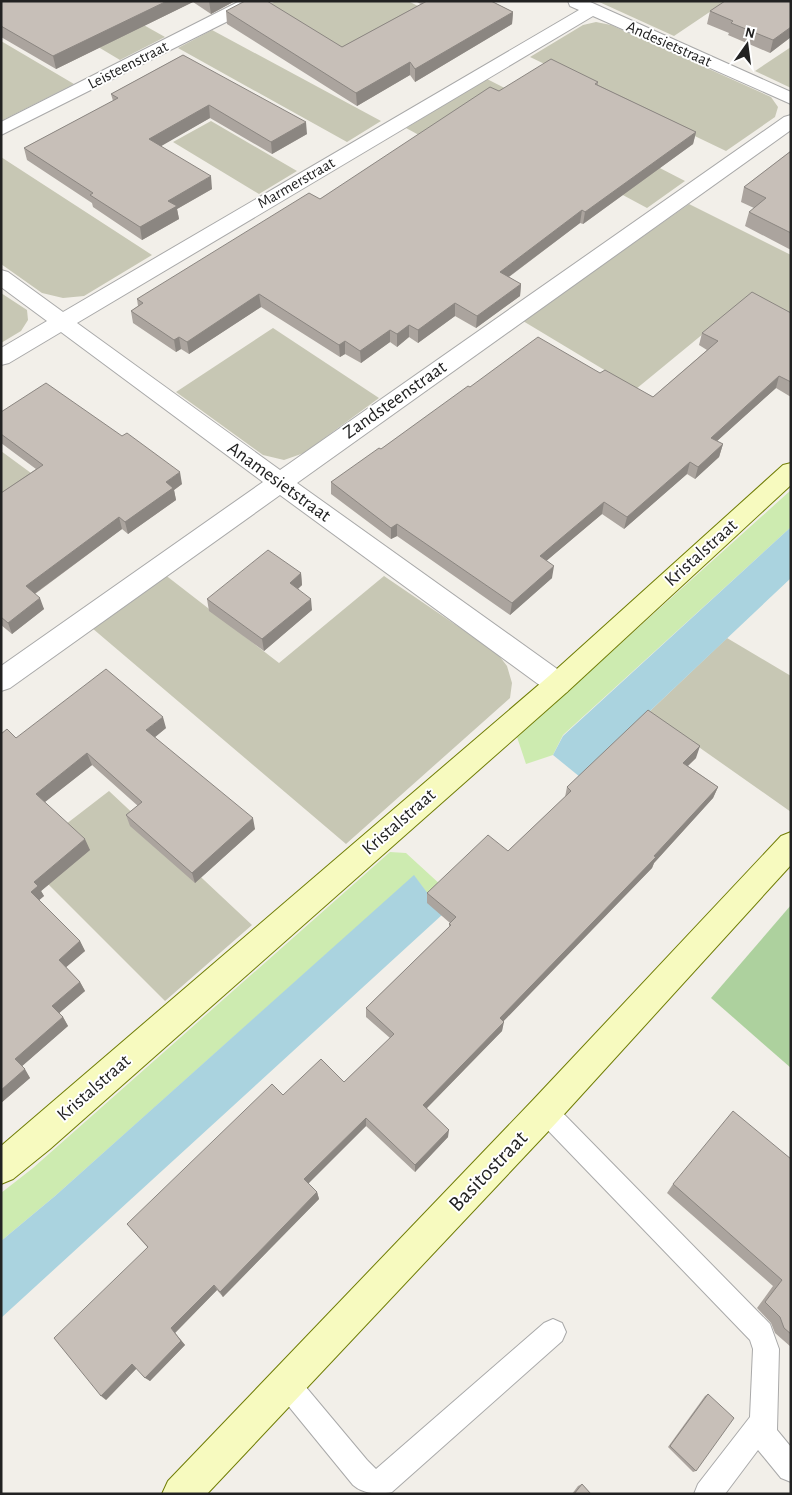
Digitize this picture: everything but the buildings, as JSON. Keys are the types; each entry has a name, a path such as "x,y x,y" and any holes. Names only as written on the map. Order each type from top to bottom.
{"street":[{"name":"Leisteenstraat","path":"1,129 254,1"},
{"name":"Andesietstraat","path":"583,5 791,99"},
{"name":"Marmerstraat","path":"1,358 583,5"},
{"name":"Zandsteenstraat","path":"1,680 791,121"},
{"name":"Anamesietstraat","path":"1,277 279,482 558,684"},
{"name":"Kristalstraat","path":"1,1167 46,1131 558,684 791,471"},
{"name":"Basitostraat","path":"181,1494 545,1111 791,845"}],"lane":[{"path":"545,1111 761,1333 766,1349 763,1432 768,1441 791,1468"},
{"path":"286,1383 364,1478 376,1483 382,1482 553,1332"},
{"path":"708,1494 762,1423"}],"shaded area":[{"path":"101,1 165,37 120,60 48,17"},
{"path":"276,1 408,1 420,7 344,51 260,9"},
{"path":"597,1 726,1 674,36"},
{"path":"596,22 611,25 771,97 778,107 775,117 726,151 530,57 583,25"},
{"path":"212,30 381,121 347,142 178,48"},
{"path":"1,41 74,84 1,121"},
{"path":"791,47 791,88 755,71"},
{"path":"487,79 685,181 647,208 541,151 498,178 406,128"},
{"path":"211,121 297,171 259,194 173,142"},
{"path":"1,157 152,255 84,296 63,298 42,293 1,264"},
{"path":"689,204 791,255 791,320 748,297 636,389 523,321"},
{"path":"1,293 27,310 28,320 21,331 1,343"},
{"path":"273,328 379,398 304,453 284,460 263,455 176,392"},
{"path":"1,451 35,476 1,499"},
{"path":"164,574 279,663 384,576 497,653 507,666 512,683 510,698 346,844 92,628"},
{"path":"727,638 791,676 791,812 649,712"},
{"path":"109,791 252,925 165,1001 22,858"}],"green space":[{"path":"791,490 791,527 563,735 553,755 526,764 517,737"},
{"path":"390,852 406,853 442,886 443,914 414,876 55,1196 1,1241 1,1193 33,1168"},
{"path":"791,905 791,1068 711,998"}],"water":[{"path":"791,527 791,578 580,777 553,755 563,736"},
{"path":"414,875 443,914 1,1318 1,1241 55,1196"}]}
